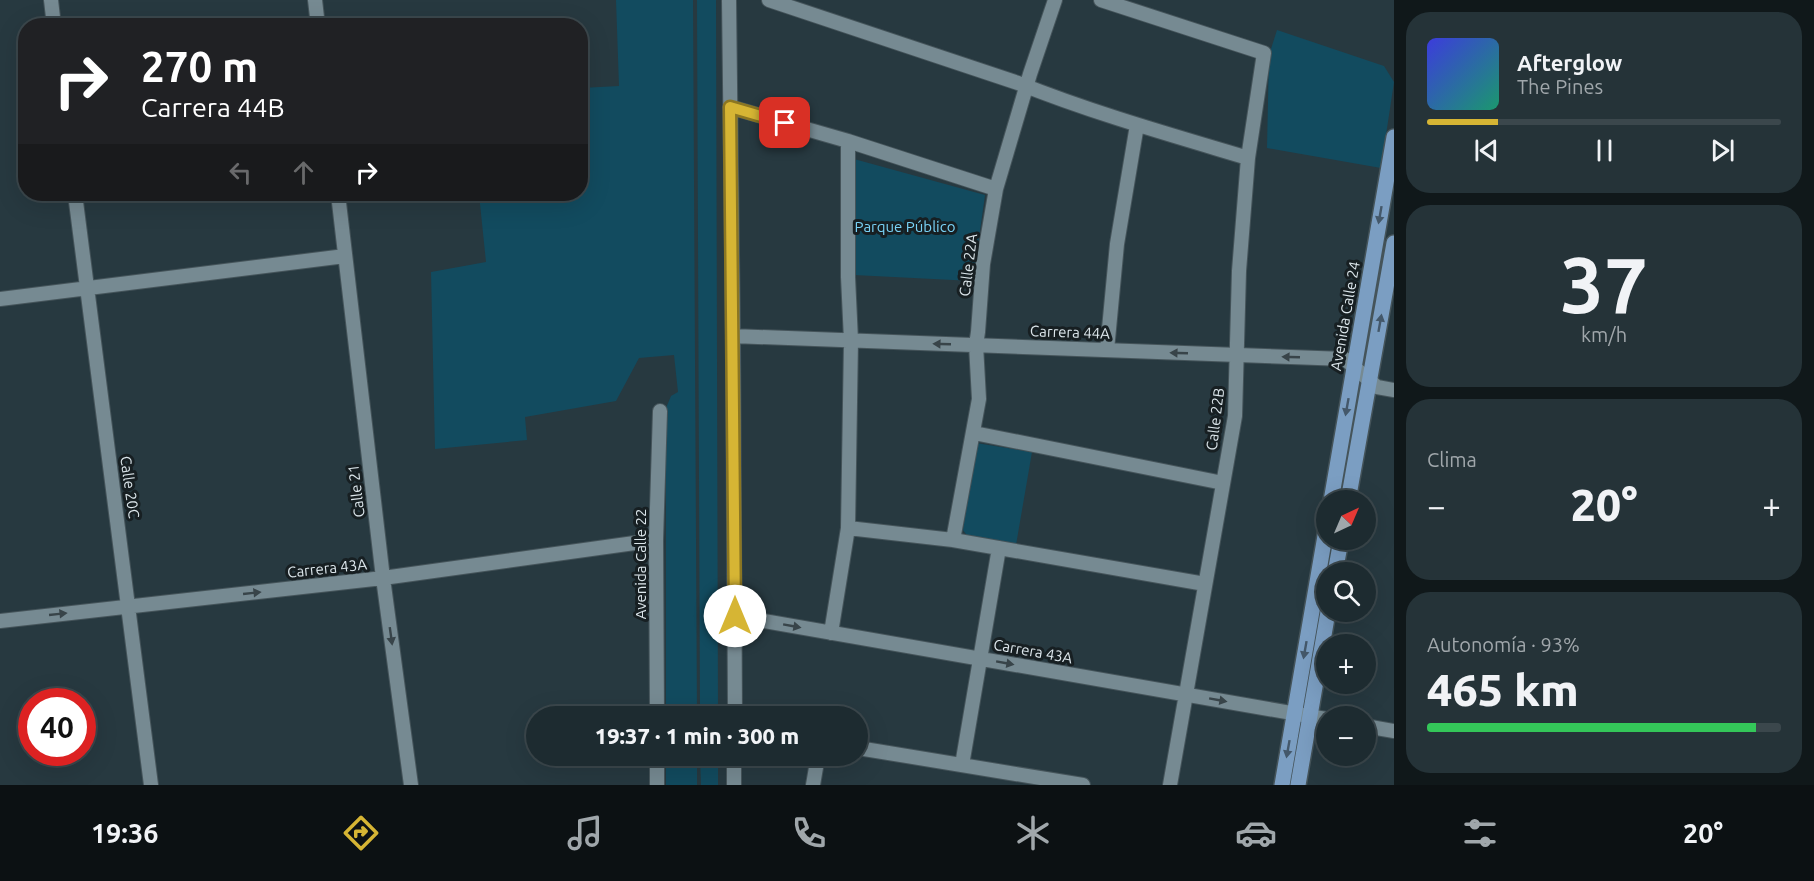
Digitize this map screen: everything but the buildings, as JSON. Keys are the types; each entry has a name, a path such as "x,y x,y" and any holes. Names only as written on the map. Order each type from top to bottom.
{"main road":[{"name":"Avenida Calle 24","path":"1333,490 1394,137"},
{"path":"1350,490 1394,243"},
{"path":"1298,785 1302,715 1323,550"},
{"path":"1282,785 1325,622"}],"street":[{"path":"51,0 53,18"},
{"path":"315,0 317,18"},
{"path":"729,0 735,706"},
{"path":"770,0 1027,86 1040,93 1248,158"},
{"name":"Calle 22A","path":"953,540 979,399 976,345 983,264 996,189 1055,0"},
{"name":"Calle 22B","path":"1101,0 1264,53 1248,158 1239,271 1235,416 1170,785"},
{"path":"730,107 848,141 996,189"},
{"path":"1107,350 1117,244 1137,125"},
{"path":"831,633 848,528 851,340 848,277 848,141"},
{"name":"Calle 20C","path":"76,201 152,785"},
{"name":"Calle 21","path":"339,201 383,578 411,785"},
{"path":"0,298 345,256"},
{"name":"Carrera 44A","path":"733,336 1345,359 1377,387 1394,390"},
{"name":"Avenida Calle 22","path":"657,706 656,540 660,411"},
{"path":"974,434 1223,483"},
{"path":"848,528 953,540 1205,584"},
{"name":"Carrera 43A","path":"0,621 383,578 656,540"},
{"path":"962,765 999,548"},
{"name":"Carrera 43A","path":"735,616 1316,717"},
{"path":"1376,728 1394,731"},
{"path":"868,750 1083,785"},
{"path":"657,766 657,785"},
{"path":"735,766 735,785"},
{"path":"813,785 816,766"}],"green space":[{"path":"616,0 693,0 697,706 666,706 666,408 671,396 678,392 674,355 639,358 616,401 525,417 527,440 435,449 431,272 486,262 480,201 588,201 588,88 619,86"},
{"path":"697,0 716,0 718,706 700,706"},
{"path":"1277,30 1384,66 1394,82 1381,168 1267,148 1269,55"},
{"name":"Parque Público","path":"854,159 985,195 973,281 854,275"},
{"path":"976,443 1032,452 1016,545 968,537 963,530"},
{"path":"666,766 697,766 697,785 666,785"},
{"path":"700,766 718,766 718,785 701,785"}],"route":[{"path":"735,616 730,107 785,123"}]}
